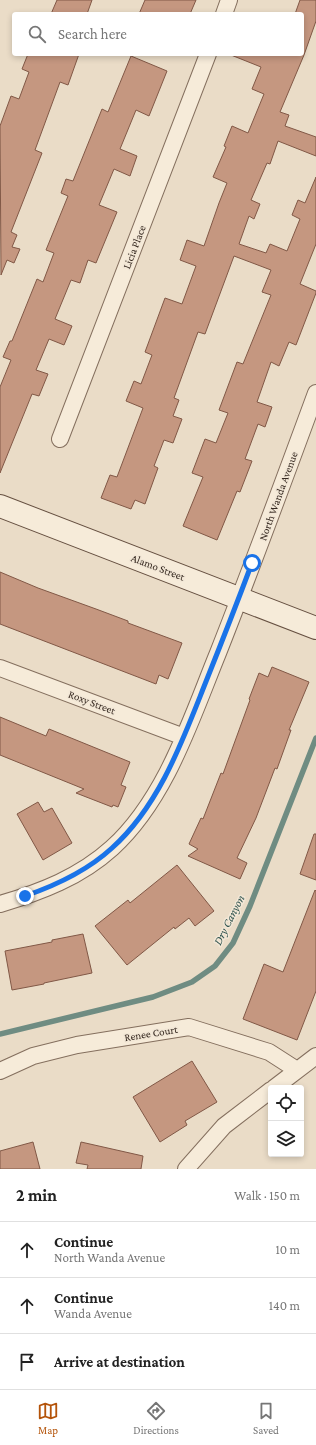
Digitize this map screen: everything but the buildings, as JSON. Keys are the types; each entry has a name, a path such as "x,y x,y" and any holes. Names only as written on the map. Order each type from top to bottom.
{"main road":[{"name":"Alamo Street","path":"0,506 316,628"}],"street":[{"path":"225,12 229,0"},
{"name":"Licia Place","path":"60,439 207,56"},
{"name":"North Wanda Avenue","path":"0,904 55,886 80,873 112,848 140,818 161,784 184,737 239,598 316,393"},
{"name":"Roxy Street","path":"0,668 184,737"},
{"name":"Renee Court","path":"0,1071 33,1056 77,1045 189,1027 269,1052 297,1070"},
{"path":"278,1085 316,1056"},
{"path":"186,1169 224,1126 268,1092"}],"waterway":[{"name":"Dry Canyon","path":"0,1034 153,997 192,982 215,966 233,943 250,906 316,738"}],"route":[{"path":"25,896 55,886 80,873 112,848 140,818 161,784 184,737 226,633 252,563"}]}
